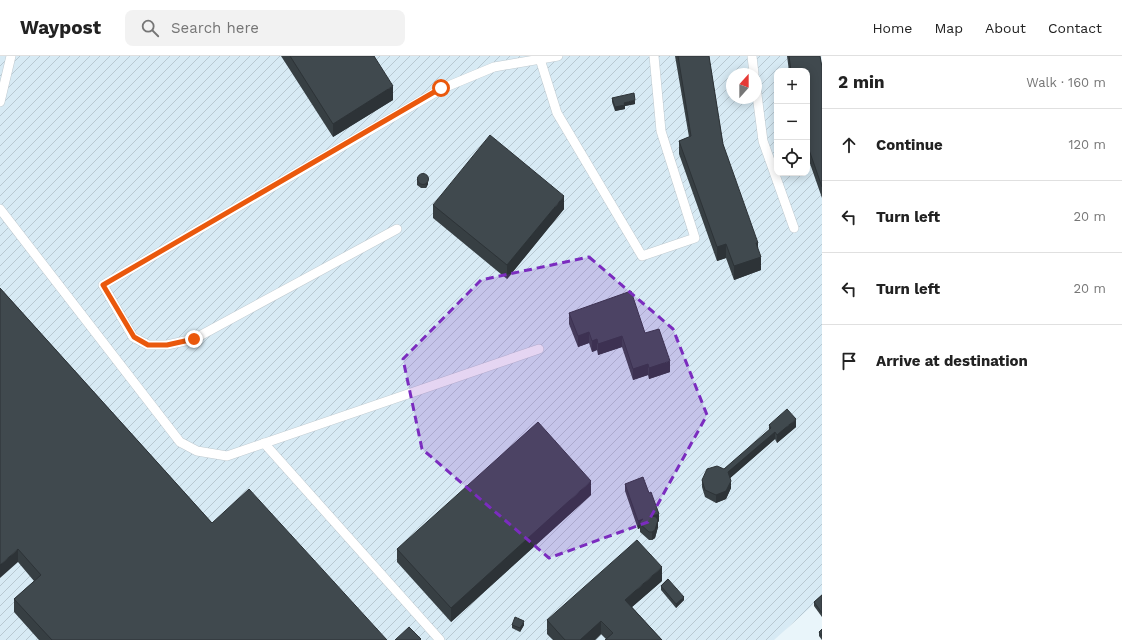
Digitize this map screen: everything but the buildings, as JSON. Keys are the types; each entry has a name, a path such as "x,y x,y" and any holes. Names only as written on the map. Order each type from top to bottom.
{"lane":[{"path":"0,102 11,56"},
{"path":"396,230 194,339 167,345 148,345 134,337 103,285 441,88 494,67 558,56"},
{"path":"540,59 557,113 642,256 695,238 661,131 654,56"},
{"path":"752,56 753,68"},
{"path":"758,104 763,141 794,228"},
{"path":"0,209 180,442 197,451 227,456 539,349"},
{"path":"264,443 440,640"}],"highlighted area":[{"path":"589,257 673,329 707,415 648,522 549,558 422,449 403,359 481,280"}],"shaded area":[{"path":"0,56 821,56 822,597 774,640 0,640"}],"route":[{"path":"194,339 167,345 148,345 134,337 103,285 441,88"}]}
